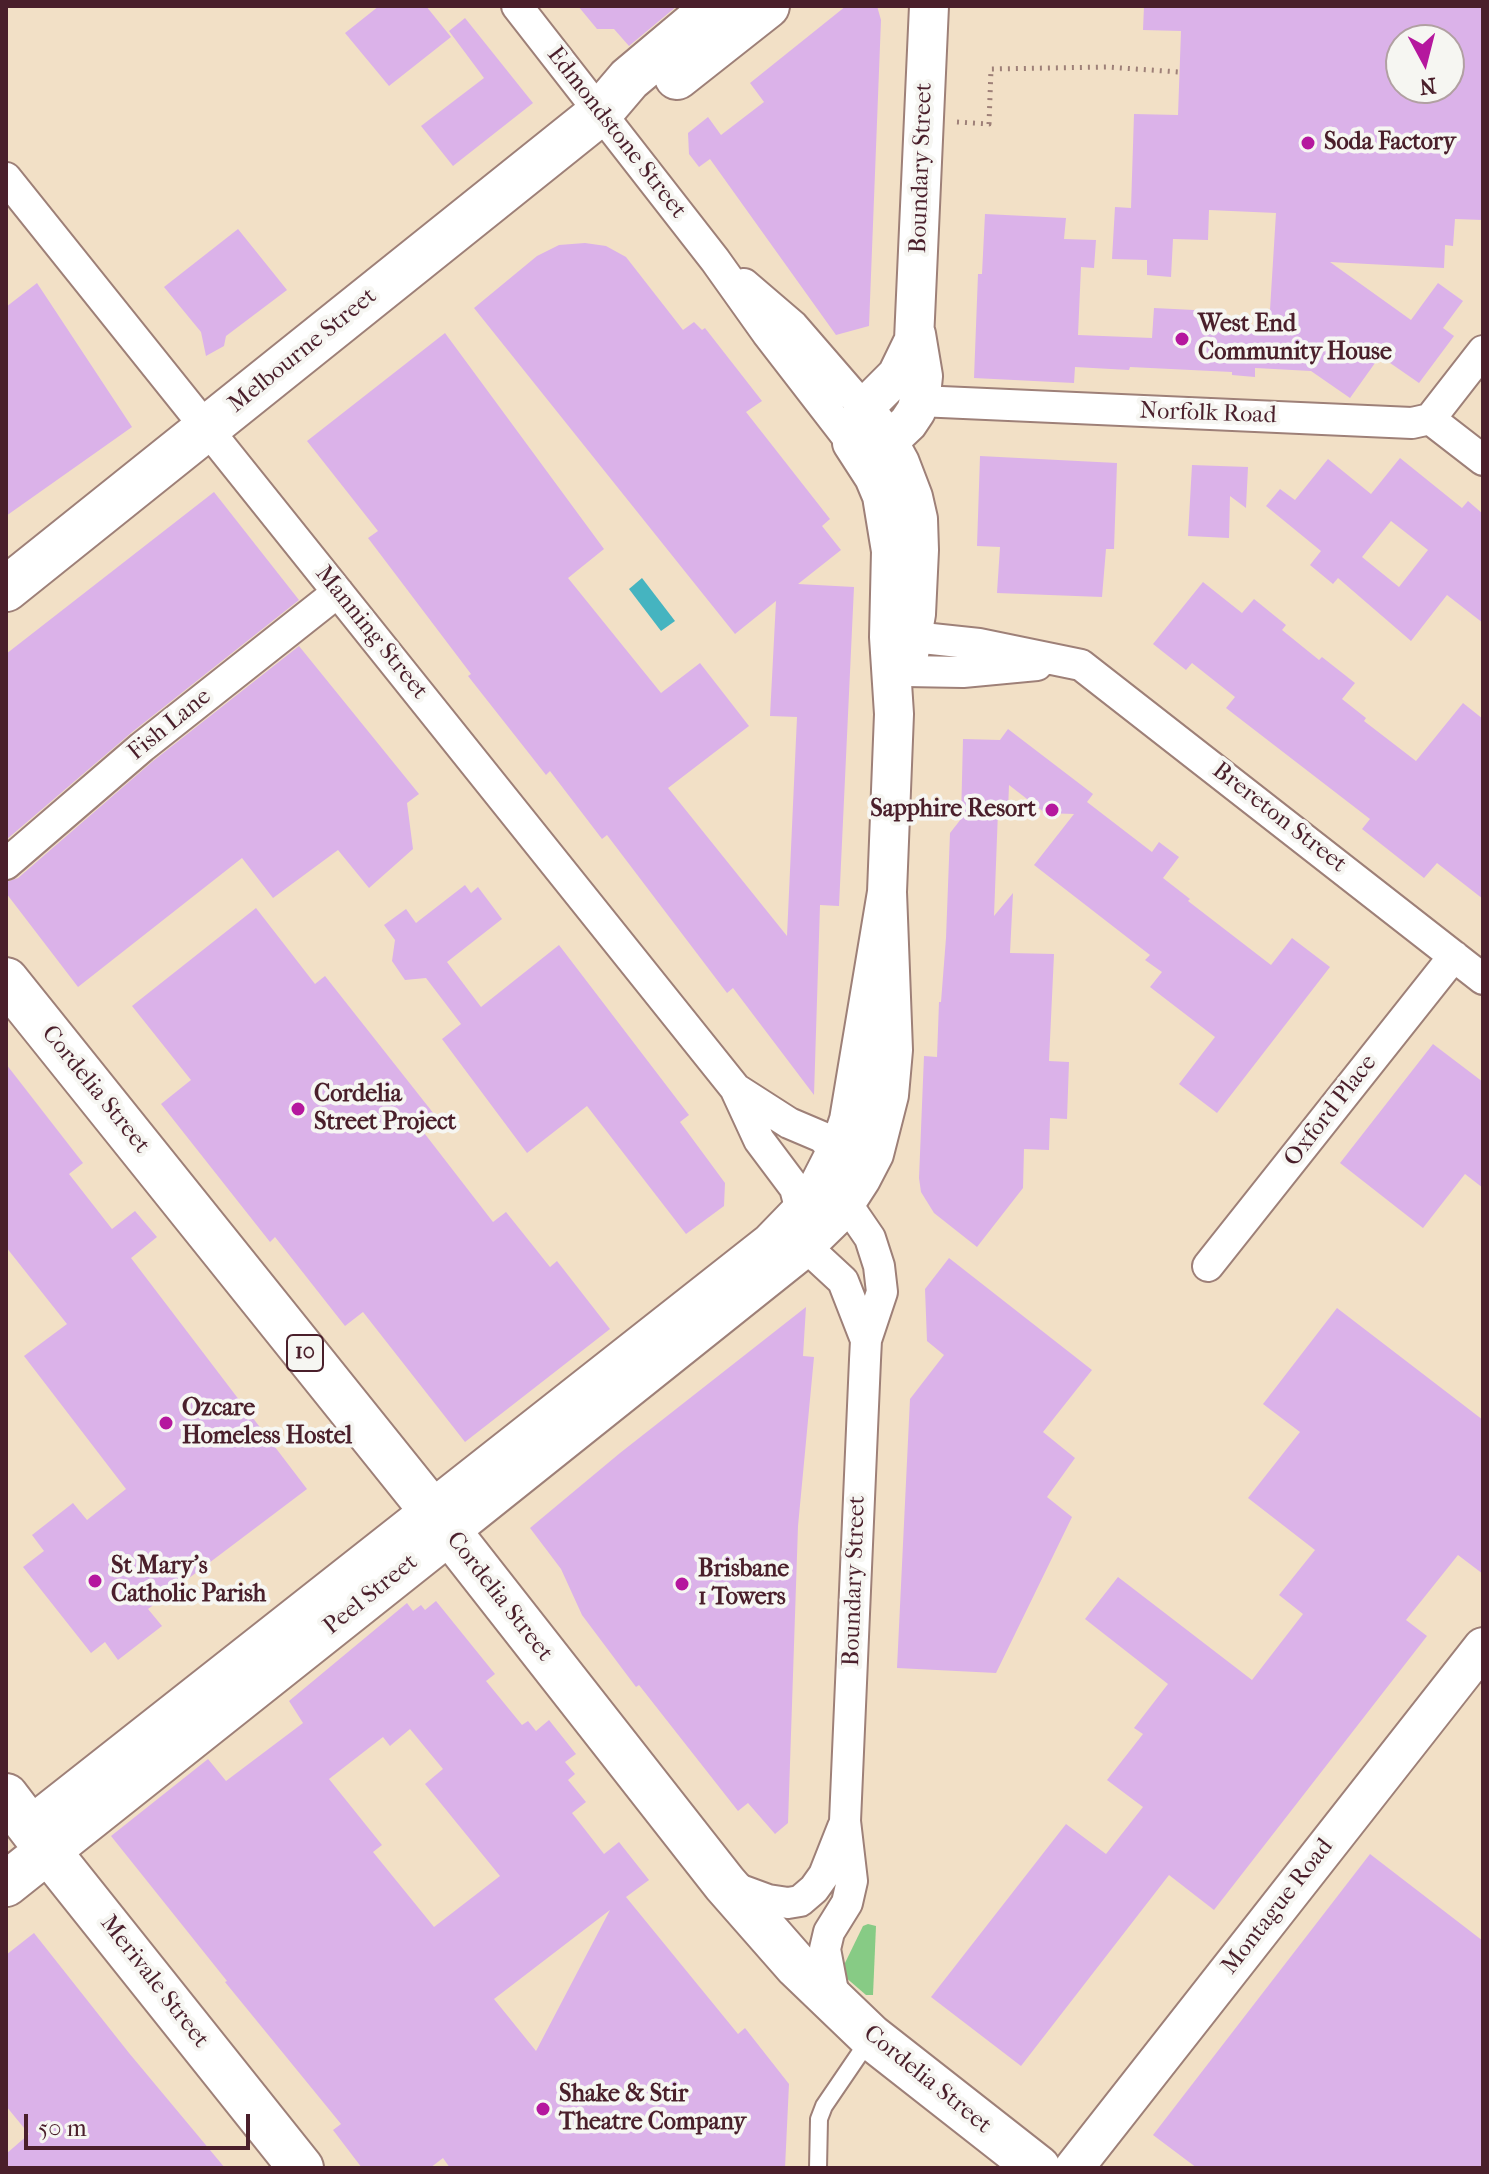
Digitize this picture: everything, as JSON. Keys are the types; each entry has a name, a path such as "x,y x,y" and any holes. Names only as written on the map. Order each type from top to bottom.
{"main road":[{"name":"Melbourne Street","path":"6,589 600,113 629,79 716,6"},
{"name":"Melbourne Street","path":"600,113 647,101 767,6"},
{"name":"Cordelia Street","path":"6,980 725,1884 797,1966 871,2037 1038,2168"},
{"name":"Peel Street","path":"6,1884 22,1830 439,1521"},
{"name":"Merivale Street","path":"22,1830 301,2168"}],"street":[{"name":"Edmondstone Street","path":"517,6 715,260 767,333 868,431"},
{"path":"913,6 926,58"},
{"name":"Boundary Street","path":"868,431 913,347 916,331 929,6"},
{"name":"Manning Street","path":"6,178 735,1088 759,1140 795,1188 805,1227"},
{"name":"Boundary Street","path":"916,331 922,367 919,401"},
{"path":"1483,351 1430,419 1483,460"},
{"path":"868,431 910,420 919,401"},
{"name":"Norfolk Road","path":"919,401 1412,423 1430,419"},
{"path":"868,431 907,478 918,519 919,550 909,654 894,714"},
{"path":"805,1227 846,1203 874,1154 889,1095 893,1028 887,892 894,714 889,637 891,551 887,514 874,477 868,431"},
{"name":"Fish Lane","path":"6,864 142,747 338,592"},
{"name":"Brereton Street","path":"909,654 979,644 1071,662 1091,671 1483,979"},
{"path":"805,1227 843,1138 853,1102 887,892"},
{"name":"Oxford Place","path":"1208,1266 1454,956"},
{"name":"Manning Street","path":"735,1088 789,1123 822,1137 836,1152"},
{"path":"836,1152 846,1203"},
{"name":"Boundary Street","path":"835,2002 825,1949 826,1938 852,1889 845,1821 866,1340 882,1292 879,1266 870,1238 846,1203"},
{"name":"Boundary Street","path":"805,1227 816,1256 843,1281 866,1340"},
{"name":"Peel Street","path":"439,1521 657,1368 805,1227"},
{"name":"Montague Road","path":"1074,2168 1483,1647"},
{"name":"Boundary Street","path":"725,1884 768,1900 800,1901 824,1875 845,1821"}],"lane":[{"path":"818,2168 819,2119 824,2106 871,2037"}],"path":[{"path":"957,122 989,124 991,69 1107,67 1179,72"}],"green space":[{"path":"863,1926 876,1926 873,1995 866,1995 844,1976 844,1965"}],"water":[{"path":"642,578 675,621 661,631 629,589"}],"building":[{"path":"379,6 426,6 451,37 389,86 345,33"},
{"path":"578,6 677,6 629,46 614,29 597,29"},
{"path":"846,6 877,6 881,20 869,326 836,335 710,159 699,167 689,154 688,133 708,117 721,135 764,102 750,83"},
{"path":"1144,6 1483,6 1483,220 1455,219 1453,246 1445,245 1444,268 1330,262 1411,320 1438,283 1463,301 1443,328 1454,336 1419,383 1380,356 1350,398 1311,371 1255,368 1255,377 1232,375 1232,372 1075,367 1074,383 974,378 978,274 982,274 985,214 1066,218 1064,239 1096,240 1094,268 1081,267 1078,335 1152,338 1154,308 1214,311 1214,323 1269,326 1276,213 1209,210 1208,240 1173,239 1171,277 1147,275 1147,260 1112,259 1115,207 1131,208 1134,114 1178,115 1181,31 1143,30"},
{"path":"465,18 533,103 453,166 421,126 484,78 449,31"},
{"path":"238,229 287,290 226,336 224,346 206,356 201,332 164,287"},
{"path":"585,243 606,246 626,257 683,330 694,322 702,330 705,328 762,401 746,412 830,519 822,526 841,550 798,584 854,587 839,906 820,905 814,1095 733,988 727,993 607,835 602,839 550,771 546,775 468,676 471,674 368,538 378,531 307,441 445,333 604,549 568,578 661,693 700,663 749,726 668,788 787,936 797,717 770,716 776,601 735,634 474,308 537,256 559,245"},
{"path":"37,283 132,427 6,516 6,307"},
{"path":"980,456 1117,463 1114,549 1106,549 1102,597 997,593 1000,547 977,546"},
{"path":"1400,458 1462,508 1468,501 1483,514 1483,623 1447,595 1411,641 1338,578 1333,584 1310,565 1321,551 1266,506 1280,489 1295,500 1328,459 1371,494","holes":["1391,521 1428,550 1399,587 1362,557"]},
{"path":"1192,465 1248,467 1246,508 1230,496 1229,538 1188,536"},
{"path":"214,492 299,600 131,733 6,840 6,654"},
{"path":"1203,582 1242,613 1254,599 1286,625 1282,630 1319,660 1322,657 1355,683 1342,699 1366,718 1364,721 1416,761 1463,703 1483,719 1483,899 1437,863 1424,878 1362,829 1370,819 1226,708 1235,697 1192,663 1186,670 1153,644"},
{"path":"299,646 419,794 407,803 413,849 369,888 338,850 273,898 242,858 78,987 6,893 6,882 18,878 153,761"},
{"path":"1008,729 1093,794 1087,802 1152,852 1159,842 1179,857 1163,878 1271,965 1292,938 1330,967 1217,1113 1179,1084 1215,1037 1150,987 1162,972 1145,960 1150,955 1034,865 1074,814 1045,813 1009,785 1008,812 998,811 994,916 1013,893 1010,953 1054,954 1049,1061 1069,1062 1067,1119 1050,1118 1049,1150 1024,1149 1023,1188 977,1247 934,1213 921,1192 924,1056 937,1057 950,833 961,819 963,739 1000,740"},
{"path":"465,885 471,893 478,887 502,919 447,962 481,1007 559,945 689,1115 680,1122 725,1183 724,1206 686,1234 587,1106 527,1153 442,1039 461,1024 426,978 405,980 392,961 395,940 384,925 406,909 416,923"},
{"path":"256,908 315,984 325,976 434,1114 418,1125 493,1222 506,1212 550,1267 557,1261 610,1329 465,1442 363,1312 345,1326 275,1237 270,1242 161,1104 191,1080 132,1006"},
{"path":"1433,1044 1483,1082 1483,1188 1465,1174 1423,1228 1340,1163"},
{"path":"6,1064 83,1163 69,1174 112,1229 135,1211 157,1237 131,1258 307,1489 148,1609 162,1626 118,1660 105,1642 91,1653 23,1567 44,1551 32,1535 73,1503 87,1520 126,1489 24,1356 67,1324 6,1247"},
{"path":"949,1258 1092,1370 1043,1432 1075,1458 1047,1497 1072,1517 996,1673 897,1668 910,1399 944,1355 927,1341 925,1289"},
{"name":"Brisbane 1 Towers","path":"806,1307 803,1356 814,1357 798,1526 788,1823 775,1834 748,1803 738,1811 639,1685 636,1687 582,1615 561,1569 530,1528"},
{"path":"1337,1308 1483,1420 1483,1574 1458,1555 1406,1620 1427,1636 1214,1910 1169,1875 1021,2066 931,1997 1066,1824 1106,1854 1143,1807 1107,1780 1143,1734 1134,1728 1168,1684 1085,1619 1118,1577 1252,1680 1303,1614 1279,1595 1315,1550 1248,1498 1300,1432 1263,1404"},
{"path":"436,1601 495,1674 486,1681 522,1725 528,1721 536,1731 549,1720 576,1754 565,1762 575,1774 568,1780 586,1802 572,1813 604,1854 619,1842 649,1880 626,1897 738,2034 745,2028 789,2084 785,2168 450,2168 443,2158 430,2168 362,2168 333,2130 341,2124 111,1836 208,1759 226,1781 303,1723 289,1701 407,1603 413,1611 421,1605 425,1610","holes":["410,1729 443,1769 425,1784 500,1876 434,1927 373,1852 382,1845 329,1779 383,1737 390,1746","610,1910 536,2051 494,1999"]},
{"path":"1370,1854 1483,1941 1483,2168 1197,2168 1153,2135"},
{"path":"34,1933 225,2168 6,2168 6,2154 29,2134 6,2106 6,1955"}],"place":[{"name":"Soda Factory","path":"1308,143"},
{"name":"West End Community House","path":"1182,339"},
{"name":"Sapphire Resort","path":"1052,810"},
{"name":"Cordelia Street Project","path":"298,1109"},
{"name":"Ozcare Homeless Hostel","path":"166,1423"},
{"name":"St Mary's Catholic Parish","path":"95,1581"},
{"name":"Brisbane 1 Towers","path":"682,1584"},
{"name":"Shake & Stir Theatre Company","path":"543,2109"}]}
